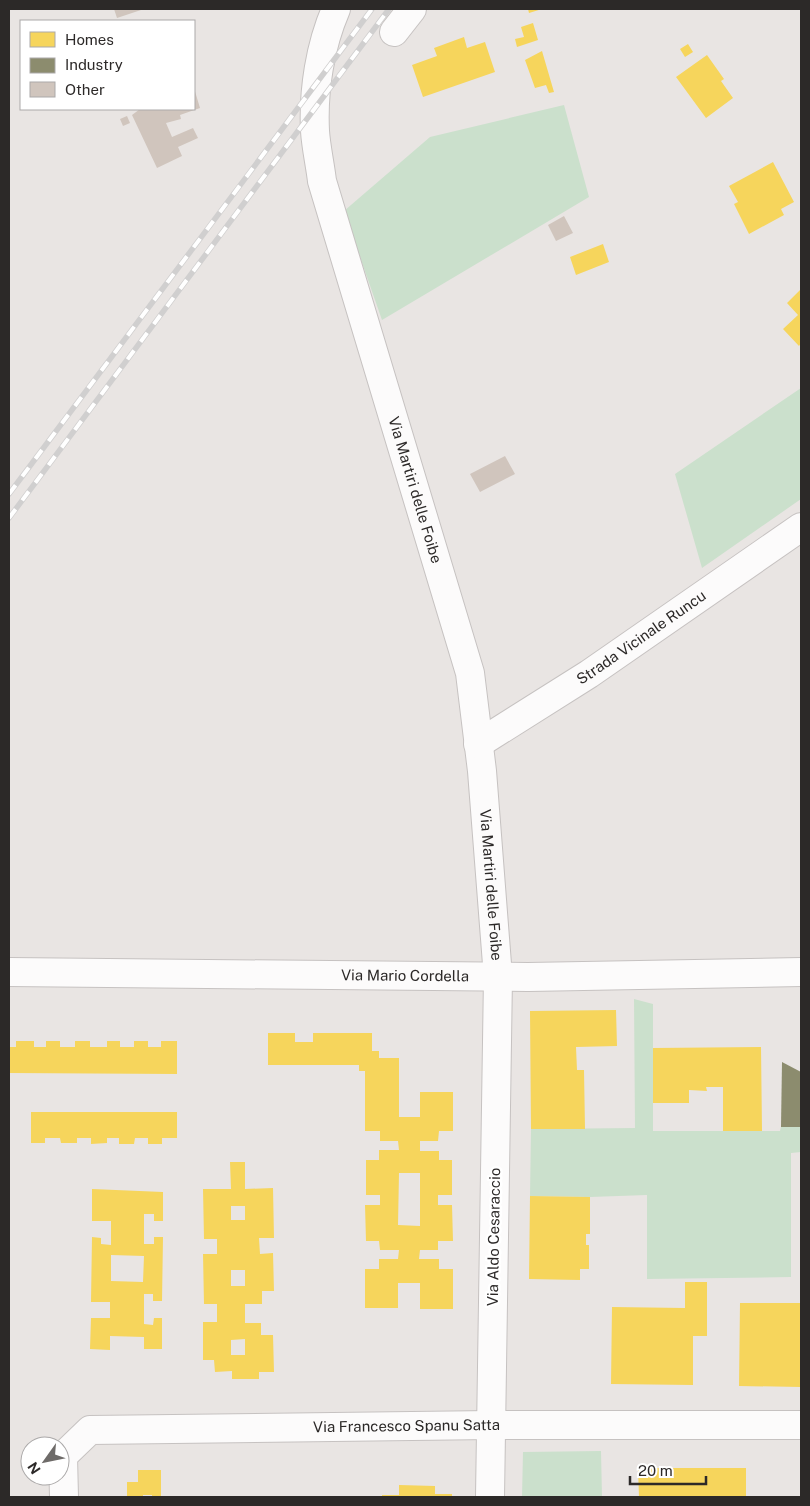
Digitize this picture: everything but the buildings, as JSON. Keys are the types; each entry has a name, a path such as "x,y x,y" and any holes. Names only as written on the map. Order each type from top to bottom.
{"street":[{"name":"Via Martiri delle Foibe","path":"336,9 329,25 322,52 316,100 315,131 322,181 470,673 498,977"},
{"path":"394,32 412,9"},
{"name":"Strada Vicinale Runcu","path":"478,744 590,674 801,528"},
{"name":"Via Mario Cordella","path":"9,972 498,977 801,972"},
{"name":"Via Aldo Cesaraccio","path":"490,1497 498,977"},
{"name":"Via Francesco Spanu Satta","path":"64,1497 63,1456 90,1430 491,1425 801,1425"}],"green space":[{"path":"564,105 589,197 382,320 344,211 430,137"},
{"path":"801,388 801,499 702,568 675,474"},
{"path":"634,999 653,1004 653,1131 780,1131 781,1127 801,1127 801,1152 791,1153 791,1277 647,1279 647,1195 590,1197 530,1196 531,1129 635,1128"},
{"path":"601,1451 602,1497 522,1497 523,1452"}],"railway":[{"path":"9,494 372,9"},
{"path":"9,518 389,9"}]}
